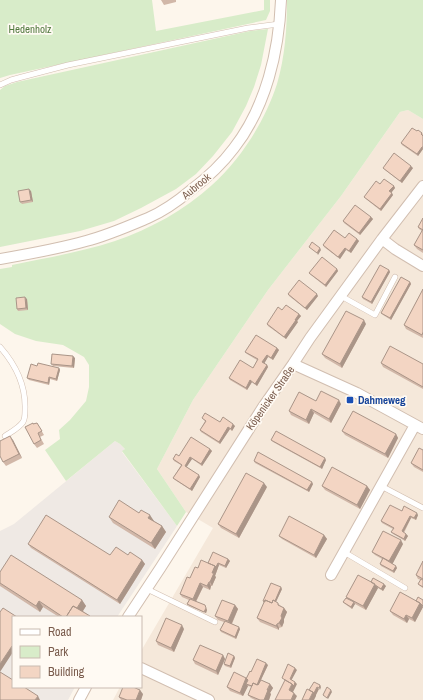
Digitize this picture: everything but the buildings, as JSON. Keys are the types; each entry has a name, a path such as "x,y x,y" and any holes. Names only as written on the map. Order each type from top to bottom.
{"street":[{"name":"Aubrook","path":"4,258 87,241 126,227 150,217 176,202 200,183 235,147 248,127 256,110 268,80 274,55 281,0"},
{"name":"Köpenicker Straße","path":"129,616 247,430 310,338 382,239 423,186"},
{"path":"382,239 395,249 423,266"},
{"path":"293,364 357,393 419,427 381,486 332,575"},
{"path":"142,668 209,700"},
{"path":"79,700 85,688"}],"lane":[{"path":"0,85 11,80 68,65 248,28 279,24"},
{"path":"341,296 374,315 395,277"},
{"path":"0,347 8,356 17,372 24,394 25,404 23,422 5,436"},
{"path":"381,486 423,508"},
{"path":"344,552 405,588"},
{"path":"147,589 215,622"}],"shaded area":[{"path":"408,110 423,119 423,700 113,700 119,688 142,688 142,649 213,528 186,512 157,469 193,400 268,290 341,196 400,112"},
{"path":"115,441 125,449 122,452 177,526 118,616 12,616 12,688 74,688 68,700 0,700 0,531 14,524"}],"green space":[{"name":"Hedenholz","path":"0,0 152,0 156,31 264,10 264,0 270,0 270,11 266,20 0,78"},
{"path":"287,0 423,0 423,119 408,110 400,112 341,196 268,290 193,400 157,469 186,512 177,526 122,451 125,449 115,441 66,481 45,450 60,439 59,430 70,420 86,401 89,387 89,365 84,357 63,345 36,341 15,334 0,324 0,269 115,241 141,231 179,211 202,194 223,175 251,139 272,98 280,74 284,53"},
{"path":"268,29 261,65 246,106 232,132 196,174 176,189 114,221 80,231 0,247 0,90 5,86 17,82 250,31"}],"place":[{"name":"Dahmeweg","path":"350,400"}]}
